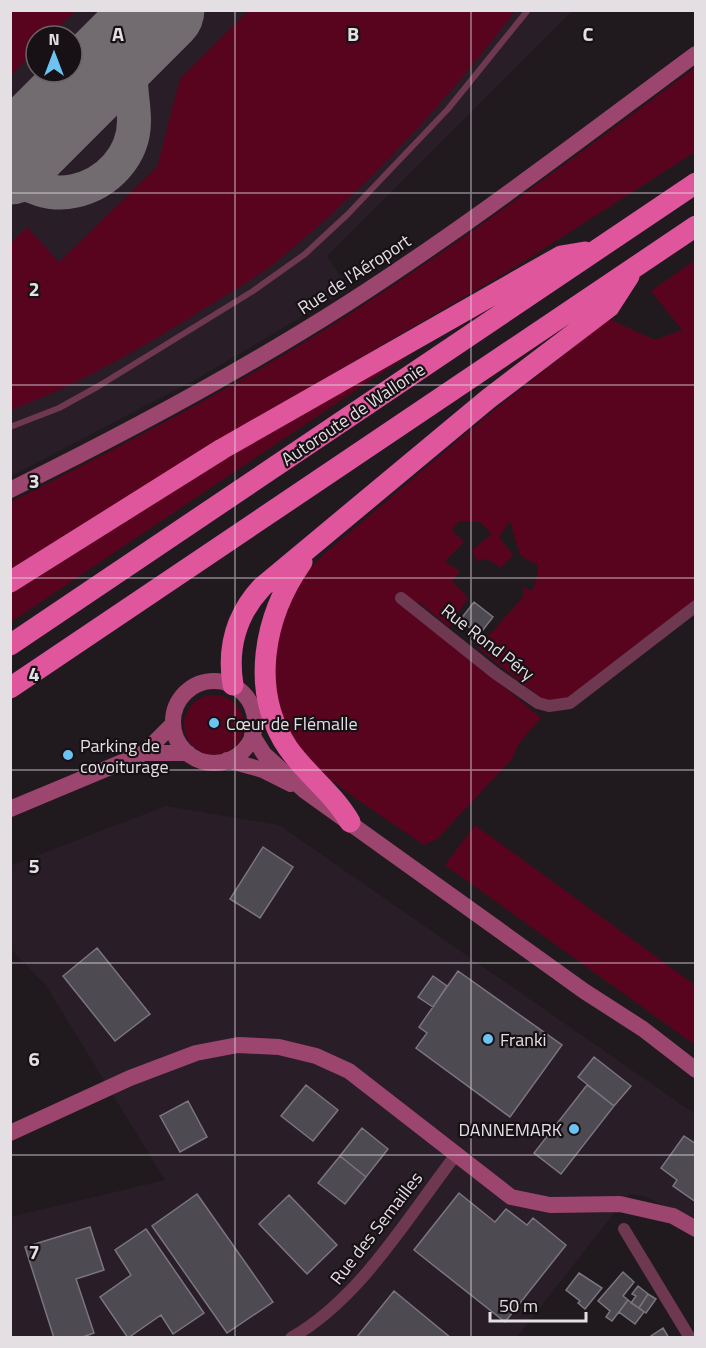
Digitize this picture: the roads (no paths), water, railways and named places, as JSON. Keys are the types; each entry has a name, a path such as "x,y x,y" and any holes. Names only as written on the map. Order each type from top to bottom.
{"highway":[{"name":"Autoroute de Wallonie","path":"10,645 696,183"},
{"name":"Autoroute de Wallonie","path":"10,688 696,226"},
{"path":"10,582 222,449 354,373 561,256 594,251"},
{"path":"233,686 230,668 237,623 247,603 261,587 488,399 609,306 636,266"},
{"path":"328,533 303,560 278,602 268,640 265,665 267,696 276,724 287,747 318,785 338,801 350,822"}],"street":[{"name":"Rue de l'Aéroport","path":"10,490 157,415 347,304 474,217 696,54"},
{"name":"Rue Rond Péry","path":"401,598 495,673 538,703 558,705 570,703 696,606"},
{"path":"227,760 243,751 252,735 255,721 252,707 244,694 233,686 213,681 193,686 179,700 173,724 177,740 188,753 204,761 227,760 263,770 305,790"},
{"path":"144,753 173,724"},
{"path":"252,735 264,754 305,790 584,991 643,1029 696,1070"},
{"path":"10,808 144,753 188,753"},
{"path":"10,1134 119,1083 196,1053 238,1045 279,1047 316,1056 349,1071 455,1156 511,1197 550,1205 620,1204 673,1216 696,1229"},
{"name":"Rue des Semailles","path":"291,1338 317,1323 353,1290 455,1156"},
{"path":"624,1229 690,1338"}],"lane":[{"path":"10,427 59,408 97,387 243,297 304,254 348,214 448,109 528,10"}],"place":[{"name":"Cœur de Flémalle","path":"214,723"},
{"name":"Parking de covoiturage","path":"68,755"},
{"name":"Franki","path":"488,1039"},
{"name":"DANNEMARK","path":"574,1129"}]}
